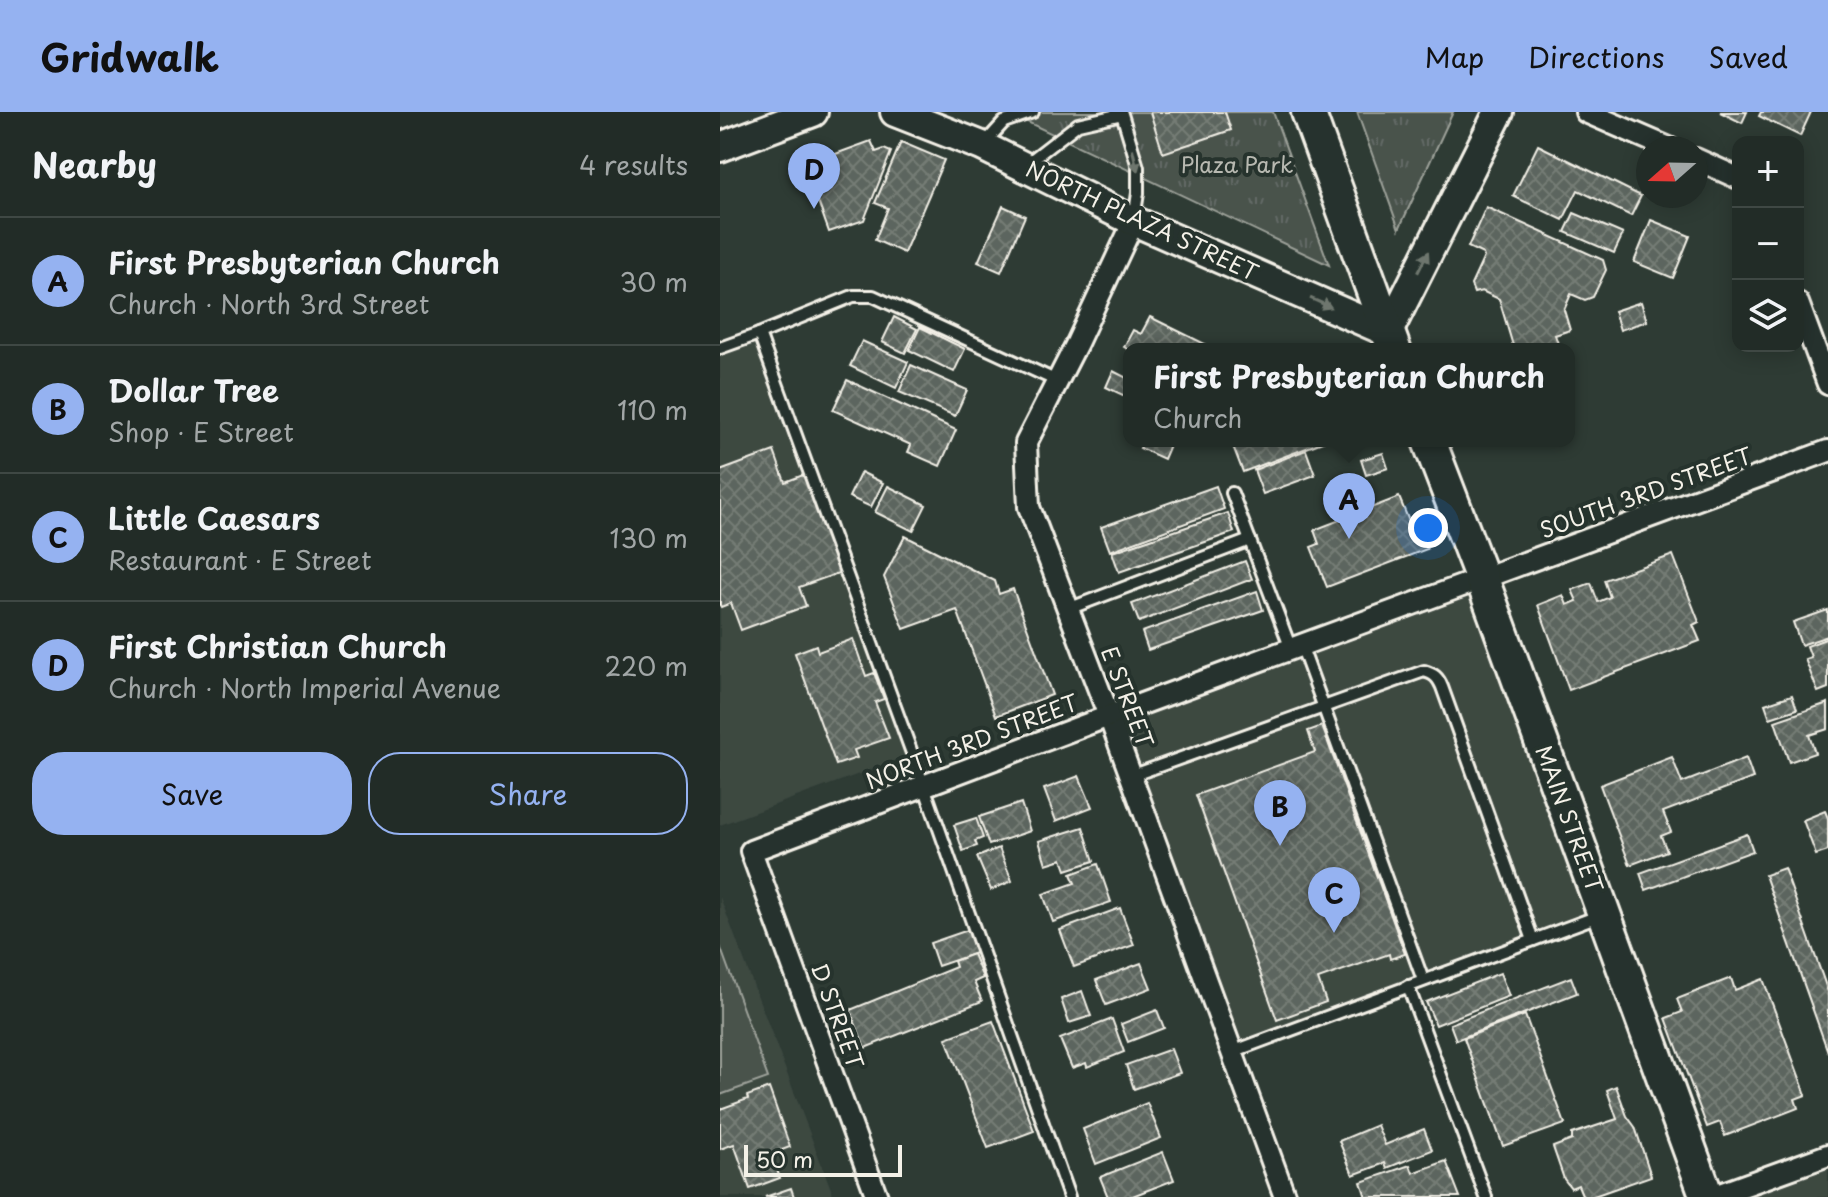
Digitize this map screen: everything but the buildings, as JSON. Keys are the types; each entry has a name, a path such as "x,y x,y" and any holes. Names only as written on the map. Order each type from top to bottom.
{"main road":[{"path":"1308,112 1391,340"},
{"name":"MAIN STREET","path":"1431,447 1709,1197"}],"street":[{"path":"720,147 813,112"},
{"name":"NORTH PLAZA STREET","path":"895,112 982,146 1134,221 1391,340"},
{"path":"953,112 982,146"},
{"path":"1391,340 1499,112"},
{"path":"1586,112 1641,136"},
{"path":"1708,164 1732,175"},
{"name":"E STREET","path":"1134,221 1026,443 1029,507 1285,1197"},
{"path":"1804,319 1828,384"},
{"name":"SOUTH 3RD STREET","path":"1482,579 1828,451"},
{"name":"NORTH 3RD STREET","path":"751,851 1482,579"},
{"name":"D STREET","path":"751,851 877,1197"},
{"path":"1709,1197 1828,1155"}],"lane":[{"path":"982,146 1004,122 1033,112"},
{"path":"1023,166 1078,124 1122,114 1138,167 1134,221"},
{"path":"720,348 853,296 873,296 1057,381"},
{"path":"759,334 924,786 1069,1197"},
{"path":"1232,493 1324,706 1423,980"},
{"path":"1068,609 1250,540"},
{"path":"1131,776 1424,671 1433,674 1438,678 1533,940"},
{"path":"1232,1052 1603,914"},
{"path":"1408,986 1486,1197"}],"shaded area":[{"path":"758,343 908,756 720,825 720,356"},
{"path":"1482,579 1603,914 1232,1052 1109,716"},
{"path":"720,897 834,1197 720,1197"},
{"path":"1828,1155 1828,1197 1712,1197"}],"green space":[{"name":"Plaza Park","path":"1006,112 1273,112 1329,265"},
{"path":"1357,112 1453,112 1399,229"},
{"path":"720,946 768,1078 720,1095"}],"place":[{"name":"First Christian Church","path":"814,209"},
{"name":"First Presbyterian Church","path":"1349,539"},
{"name":"Dollar Tree","path":"1280,846"},
{"name":"Little Caesars","path":"1334,933"}]}
